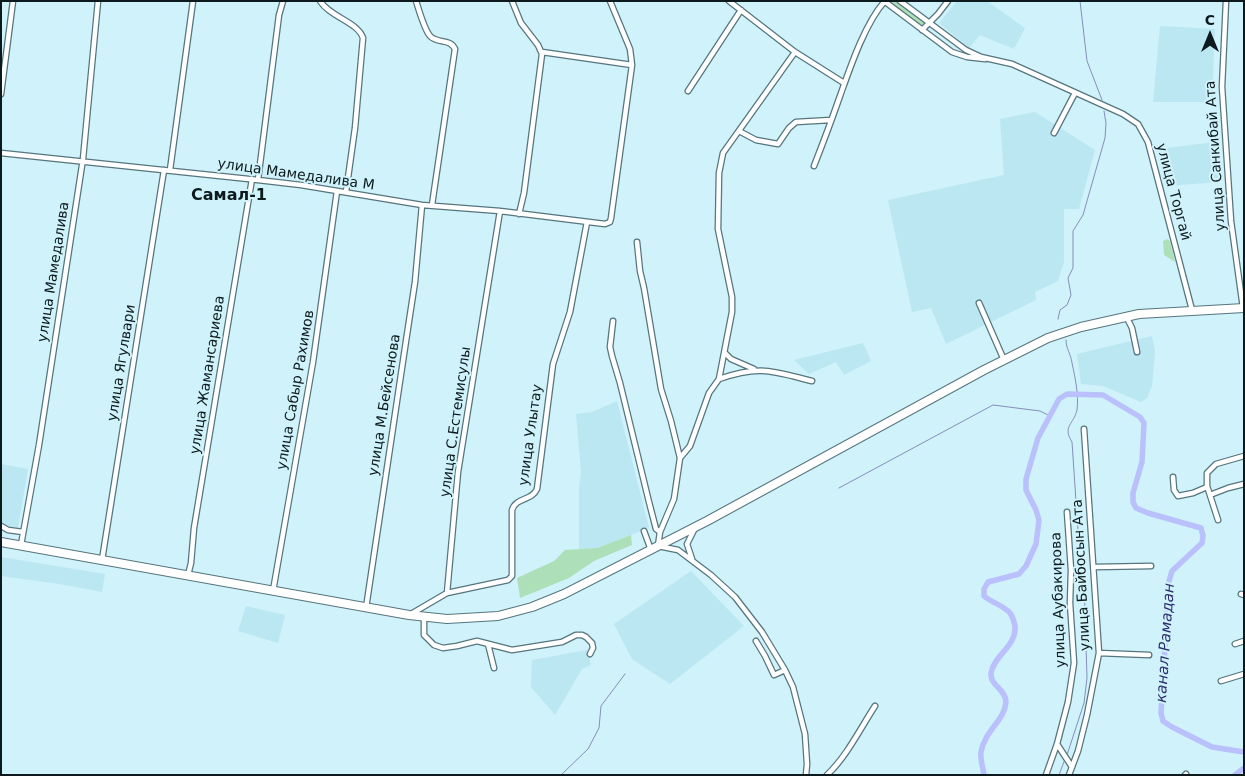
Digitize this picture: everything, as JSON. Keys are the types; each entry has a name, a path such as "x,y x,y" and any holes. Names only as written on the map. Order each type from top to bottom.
{"highway":[{"path":"1,542 409,615 480,618 510,613 532,607 564,594 654,548 1048,338 1126,316 1192,310 1244,308"}],"street":[{"path":"1,94 13,1"},
{"name":"улица Мамедалива","path":"21,545 39,445 82,162 98,1"},
{"path":"170,170 193,1"},
{"path":"258,180 279,15 283,1"},
{"path":"320,1 326,9 359,30 364,38 355,128 346,192"},
{"path":"416,1 430,35 435,39 450,42 455,48 432,206"},
{"path":"512,1 521,23 542,52 524,193 519,214"},
{"path":"542,52 632,64 630,48 610,1"},
{"path":"729,1 795,52 844,83"},
{"name":"улица Торгай","path":"900,1 966,50 989,59 1012,64 1123,114 1138,124 1145,134 1160,184 1192,310"},
{"path":"922,30 948,1"},
{"name":"улица Санкибай Ата","path":"1226,1 1222,95 1231,221 1244,308"},
{"path":"814,166 844,83 870,26 884,2"},
{"name":"улица Торгай","path":"884,2 958,55 975,59 989,59"},
{"path":"688,92 742,10"},
{"path":"680,458 690,446 709,393 719,379 733,305 718,228 719,174 724,153 795,52"},
{"name":"улица Мамедалива М","path":"1,154 252,179 422,205 500,211 605,224 610,222 611,218 632,64"},
{"path":"1054,133 1074,93"},
{"path":"739,132 756,140 778,144 789,128 796,122 831,120"},
{"name":"улица Ягулвари","path":"102,560 164,170"},
{"name":"улица Жамансариева","path":"188,575 194,528 252,179"},
{"name":"улица Сабыр Рахимов","path":"272,592 316,344 337,191"},
{"name":"улица М.Бейсенова","path":"366,608 415,282 422,205"},
{"name":"улица С.Естемисулы","path":"448,594 458,472 500,211"},
{"name":"улица Улытау","path":"448,594 508,580 512,576 512,510 515,504 532,496 537,489 553,364 570,312 587,222"},
{"path":"636,242 661,389 680,458 674,499 654,548"},
{"path":"979,303 1004,360"},
{"path":"1126,316 1132,328 1137,352"},
{"path":"613,321 610,347 656,528 660,532"},
{"path":"725,352 731,359 757,370"},
{"path":"719,379 747,370 757,370 785,374 812,381"},
{"name":"улица Байбосын Ата","path":"1069,775 1091,702 1099,652 1095,567 1084,429"},
{"path":"1218,520 1204,477 1208,470 1216,464 1244,456"},
{"path":"1173,477 1174,490 1178,496 1208,487"},
{"path":"1210,496 1228,488 1244,484"},
{"name":"улица Аубакирова","path":"1046,775 1057,744 1068,702 1074,663 1067,512"},
{"path":"1,526 8,530 23,532"},
{"path":"693,560 687,544 697,526"},
{"path":"644,531 654,548"},
{"path":"654,548 678,550 693,560 728,590 747,610 785,670 793,688 802,719 806,752 806,775"},
{"path":"1095,567 1152,566"},
{"path":"409,615 448,594"},
{"path":"424,617 424,635 426,640 443,648 472,641 512,650 562,642 580,635 586,637 592,643 593,648 590,654"},
{"path":"756,641 774,674 785,670"},
{"path":"1235,644 1244,641"},
{"path":"488,644 494,668"},
{"path":"1099,652 1149,655"},
{"path":"1221,681 1244,674"},
{"path":"827,775 835,768 875,706"},
{"path":"1057,744 1072,767"}],"shaded area":[{"path":"957,1 987,1 1025,28 1014,49 980,35 969,48 939,23"},
{"path":"1160,26 1215,29 1212,102 1153,102"},
{"path":"1035,112 1095,150 1079,209 1064,209 1064,262 1058,281 1035,292 1036,300 946,344 931,308 912,312 888,200 1004,175 1000,119"},
{"path":"1215,142 1219,182 1167,186 1159,149"},
{"path":"1152,336 1155,351 1152,386 1147,398 1141,402 1103,386 1081,384 1077,354"},
{"path":"863,343 871,361 844,375 836,362 809,374 794,360"},
{"path":"617,401 649,528 597,548 579,550 579,488 581,472 576,414 592,412"},
{"path":"1,464 28,469 18,528 1,525"},
{"path":"1,557 105,574 102,592 1,576"},
{"path":"691,571 744,626 670,684 632,659 614,624"},
{"path":"246,606 285,615 278,643 238,631"},
{"path":"587,650 591,665 582,669 555,715 531,687 532,660"}],"green space":[{"path":"890,1 895,1 925,23 922,25 889,3"},
{"path":"1167,239 1170,241 1175,262 1164,255 1163,241"},
{"path":"631,535 632,545 594,561 569,578 520,598 517,578 554,561 565,550 597,548"}],"waterway":[{"path":"1080,1 1087,61 1102,100"},
{"path":"1058,319 1060,310 1067,305 1071,295 1068,278 1073,268 1073,231 1083,215 1105,138 1106,123 1104,111"},
{"path":"1066,340 1074,374 1077,398 1076,415 1068,432 1072,442 1078,531 1083,547 1087,678 1084,703 1067,755"},
{"name":"канал Рамадан","path":"984,775 981,761 983,744 1002,714 1006,702 1004,694 993,681 991,673 996,661 1009,646 1015,627 1010,613 984,596 984,589 988,582 1019,574 1026,566 1036,544 1039,520 1026,490 1026,479 1038,438 1059,399 1067,394 1103,395 1140,417 1144,423 1142,462 1133,493 1133,502 1136,508 1201,528 1202,543 1172,571 1169,581 1161,713 1163,721 1212,747 1244,752"},
{"path":"839,488 993,405 1040,411 1050,416"},
{"path":"561,775 588,749 599,728 601,706 625,674"},
{"path":"1059,775 1065,759"},
{"name":"канал Рамадан","path":"1235,775 1244,768"}],"district":[{"name":"Самал-1","path":"229,196"}]}
